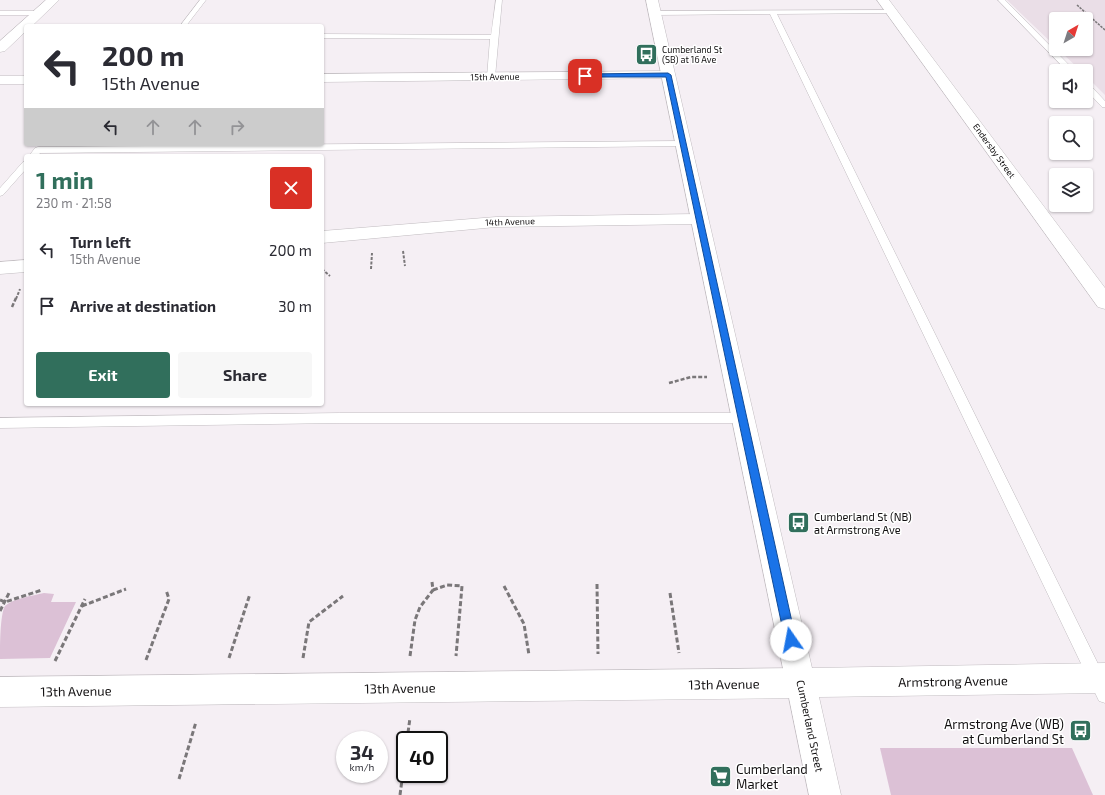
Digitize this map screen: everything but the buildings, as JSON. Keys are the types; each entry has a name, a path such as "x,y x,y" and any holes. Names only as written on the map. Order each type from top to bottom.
{"street":[{"path":"27,24 54,0"},
{"name":"Cumberland Street","path":"653,6 698,219 825,795"},
{"name":"Endersby Street","path":"887,6 1105,302"},
{"path":"0,48 24,27"},
{"name":"15th Avenue","path":"324,78 668,75"},
{"path":"0,80 24,80"},
{"name":"14th Avenue","path":"324,237 496,222 698,219"},
{"path":"0,268 24,274"},
{"name":"Armstrong Avenue","path":"801,683 1102,684"},
{"name":"13th Avenue","path":"0,692 801,683"}],"lane":[{"path":"185,24 203,0"},
{"path":"491,77 499,0"},
{"path":"1001,0 1065,64"},
{"path":"653,6 774,13 887,6"},
{"path":"0,13 40,13"},
{"path":"774,13 1102,684"},
{"path":"324,36 494,37"},
{"path":"1093,93 1105,105"},
{"path":"35,154 38,150 682,144"},
{"path":"0,193 24,166"},
{"path":"0,423 340,418 742,418"}],"path":[{"path":"1077,5 1105,30"},
{"path":"371,269 372,251"},
{"path":"324,271 330,276"},
{"path":"12,307 24,274"},
{"path":"669,384 691,377 707,377"},
{"path":"432,582 433,590"},
{"path":"410,656 415,620 420,607 433,590 444,585 455,584 462,586 456,656"},
{"path":"597,584 598,654"},
{"path":"504,586 524,624 529,655"},
{"path":"82,606 126,589"},
{"path":"0,600 5,602 42,590"},
{"path":"146,660 169,599 166,590"},
{"path":"670,593 679,653"},
{"path":"0,611 9,594"},
{"path":"229,659 250,594"},
{"path":"302,658 309,622 343,596"},
{"path":"55,662 85,599"},
{"path":"408,731 410,718"},
{"path":"179,778 196,722"},
{"path":"400,795 402,783"}],"shaded area":[{"path":"1007,0 1105,0 1105,95 1093,83 1093,64 1074,64 1065,56 1093,56 1093,12 1049,12 1049,40"},
{"path":"44,593 54,594 51,602 76,602 50,658 0,659 1,623 5,606 18,599"},
{"path":"880,748 1072,748 1093,795 891,795"}],"place":[{"name":"Cumberland St (SB) at 16 Ave","path":"647,55"},
{"name":"Cumberland St (NB) at Armstrong Ave","path":"798,523"},
{"name":"Armstrong Ave (WB) at Cumberland St","path":"1080,731"},
{"name":"Cumberland Market","path":"721,776"}],"route":[{"path":"585,76 668,75 698,219 791,640"}]}
